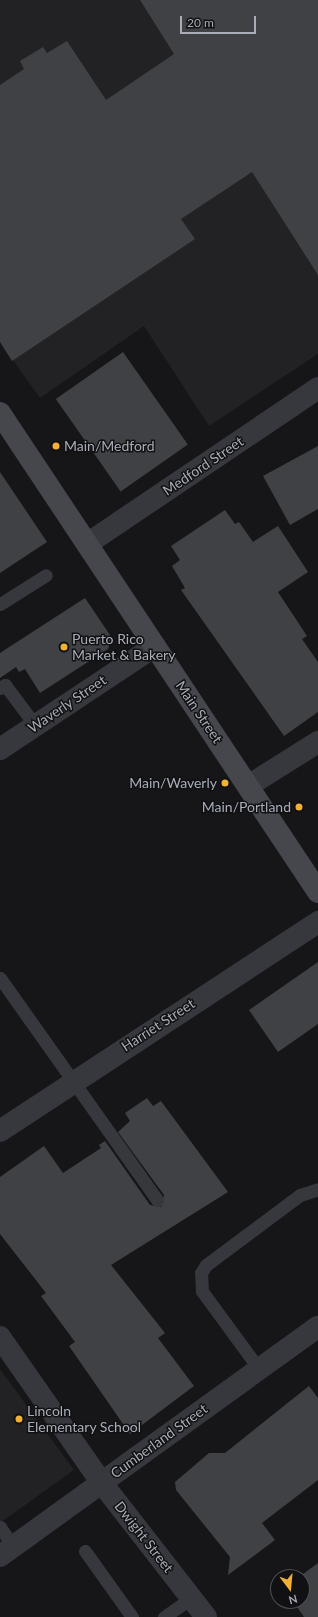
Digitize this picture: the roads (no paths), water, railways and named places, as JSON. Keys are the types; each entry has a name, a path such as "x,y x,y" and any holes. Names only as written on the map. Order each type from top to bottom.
{"main road":[{"name":"Main Street","path":"0,413 318,892"}],"street":[{"name":"Medford Street","path":"87,544 318,388"},
{"name":"Waverly Street","path":"0,749 155,646"},
{"path":"248,786 318,742"},
{"name":"Harriet Street","path":"0,1131 72,1081 318,922"},
{"name":"Cumberland Street","path":"7,1551 318,1327"},
{"name":"Dwight Street","path":"0,1337 101,1482 206,1617"}],"lane":[{"path":"0,604 46,575"},
{"path":"0,688 5,685 35,725"},
{"path":"0,978 157,1200"},
{"path":"259,1369 202,1291 201,1273 206,1265 300,1195 318,1189"},
{"path":"0,1527 7,1551"},
{"path":"85,1550 132,1617"},
{"path":"164,1617 191,1598"}],"place":[{"name":"Main/Medford","path":"56,446"},
{"name":"Puerto Rico Market & Bakery","path":"64,647"},
{"name":"Main/Waverly","path":"225,783"},
{"name":"Main/Portland","path":"299,807"},
{"name":"Lincoln Elementary School","path":"19,1419"}]}
